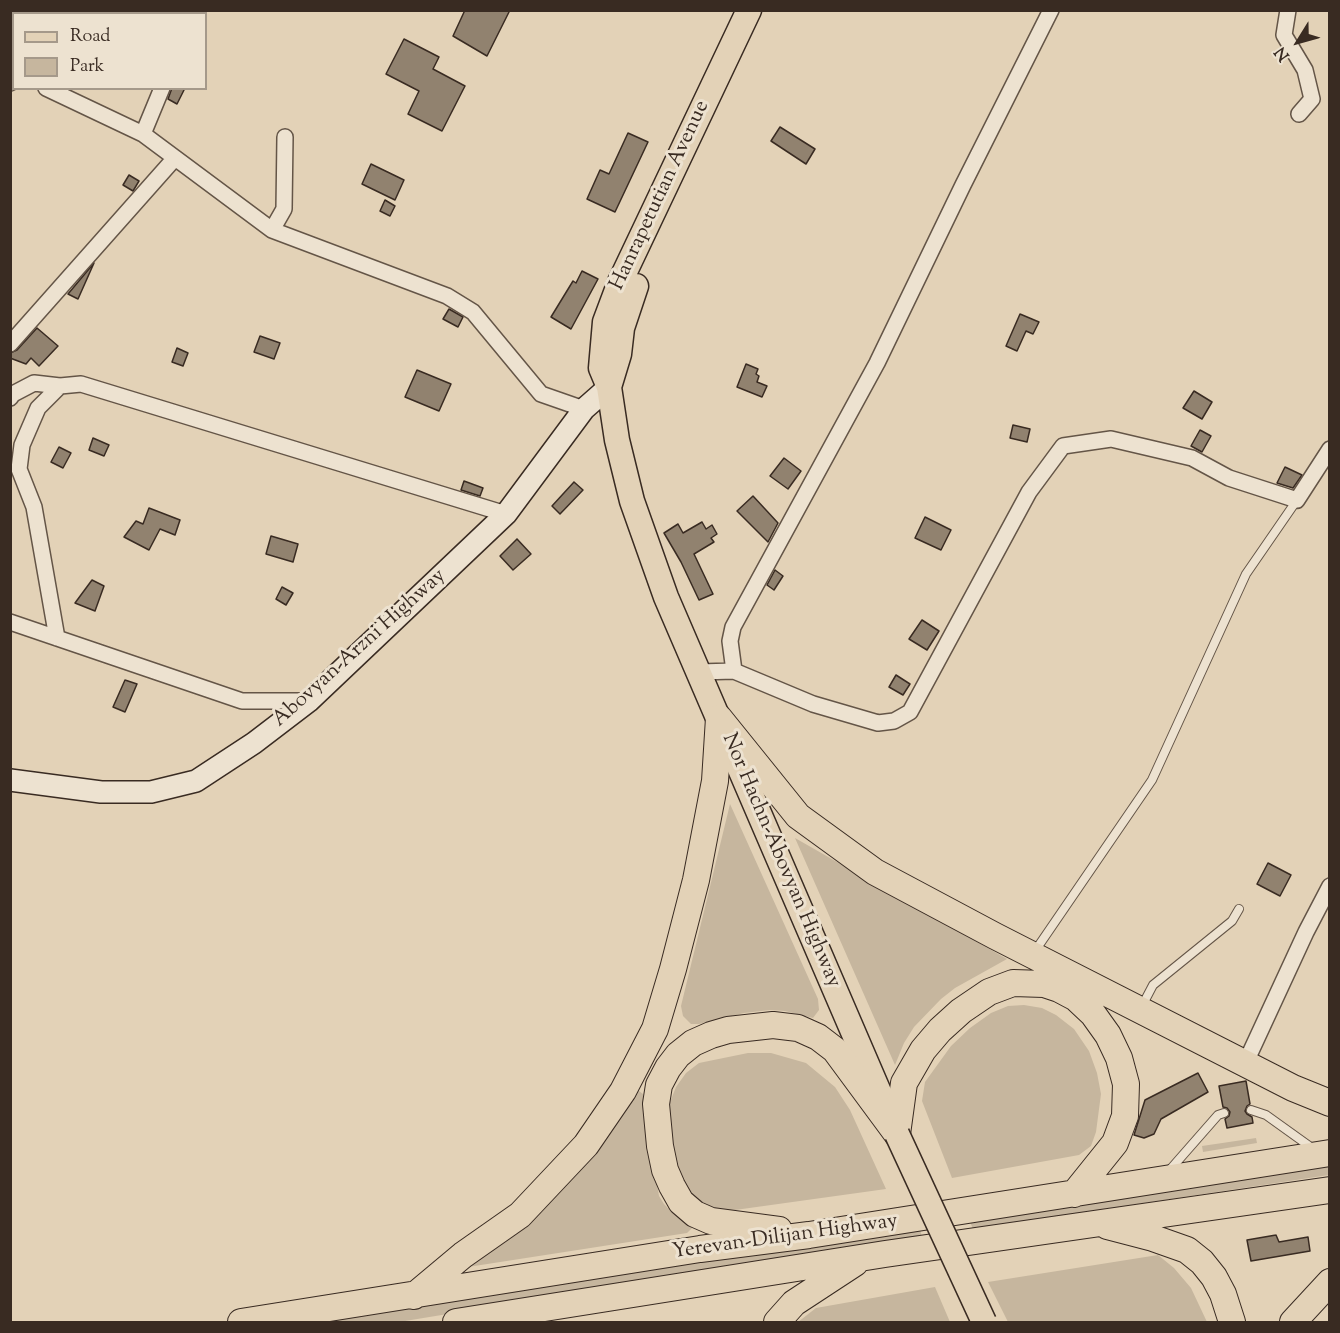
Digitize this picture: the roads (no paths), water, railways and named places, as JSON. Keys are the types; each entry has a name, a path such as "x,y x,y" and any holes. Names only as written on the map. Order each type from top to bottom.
{"highway":[{"path":"719,718 798,816 875,872 1245,1064 1329,1103"},
{"path":"413,1296 463,1255 520,1215 586,1145 623,1091 655,1029 690,903 715,781 719,718"},
{"path":"897,1134 904,1083 923,1050 954,1017 989,992 1013,983 1036,983 1059,989 1076,998 1093,1014 1103,1028 1119,1058 1126,1084 1125,1116 1115,1143 1074,1194"},
{"path":"809,1235 711,1221 695,1214 681,1202 665,1170 657,1125 656,1104 659,1085 678,1055 693,1043 728,1030 773,1025 798,1028 818,1037 835,1050 897,1134"},
{"name":"Yerevan-Dilijan Highway","path":"241,1323 700,1249 809,1235 1325,1154"},
{"name":"Yerevan-Dilijan Highway","path":"456,1323 864,1258 1329,1190"},
{"path":"1095,1223 1153,1238 1187,1250 1202,1262 1214,1277 1223,1294 1232,1323"},
{"path":"777,1323 794,1304 864,1258"},
{"path":"1293,1323 1329,1282"}],"main road":[{"name":"Hanrapetutian Avenue","path":"609,387 601,368 605,322 620,282 749,10"},
{"path":"609,387 619,354 622,327 631,297 766,10"},
{"name":"Abovyan-Arzni Highway","path":"10,780 101,792 151,792 196,780 254,743 309,701 506,514 584,409 609,387"},
{"name":"Nor Hachn-Abovyan Highway","path":"609,387 617,440 632,501 666,597 897,1134 984,1323"}],"street":[{"path":"734,671 730,641 733,627 878,363 963,185 1051,10"},
{"path":"1288,10 1284,35 1305,70 1312,99 1299,114"},
{"path":"50,90 143,134 272,230 447,296 473,312 541,394 584,409"},
{"path":"143,134 161,90"},
{"path":"272,230 284,209 285,137"},
{"path":"10,344 175,158"},
{"path":"10,398 34,383 60,386 81,384 506,514"},
{"path":"57,638 34,507 19,469 22,445 38,408 60,386"},
{"path":"699,672 734,671 813,704 878,723 894,721 910,712 1029,492 1063,446 1111,439 1192,458 1229,478 1297,500 1329,449"},
{"path":"10,622 242,701 309,701"},
{"path":"1245,1064 1329,885"}],"lane":[{"path":"1032,955 1152,780 1246,574 1297,500"},
{"path":"1140,1010 1154,985 1232,921 1239,909"},
{"path":"1251,1110 1266,1115 1325,1154"},
{"path":"1163,1178 1218,1115 1224,1113"}]}
